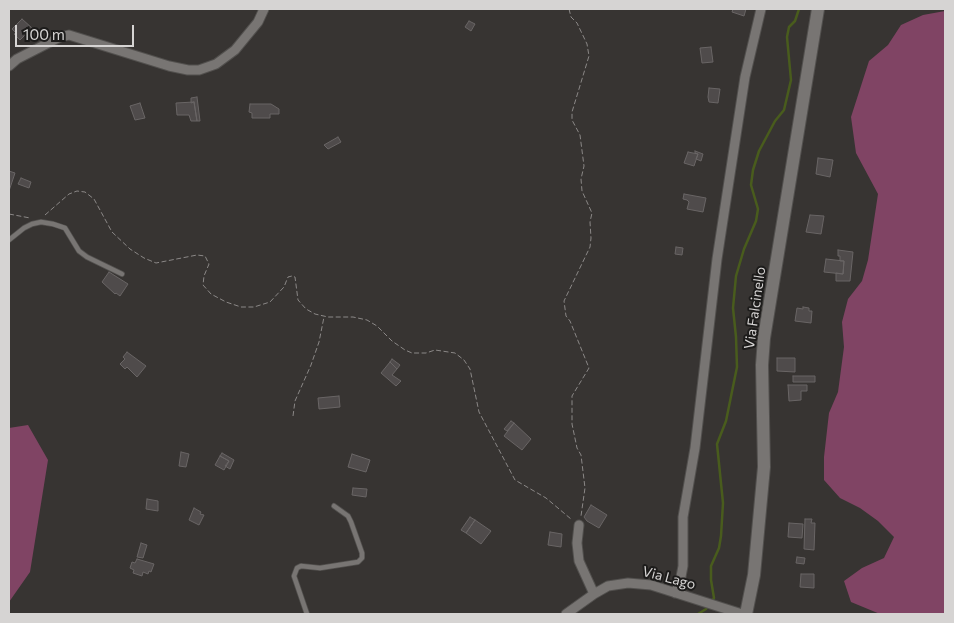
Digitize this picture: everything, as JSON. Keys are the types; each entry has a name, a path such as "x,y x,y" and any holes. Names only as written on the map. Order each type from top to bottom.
{"street":[{"path":"9,66 17,59 60,37 70,35 169,66 199,70 216,64 235,50 258,22 264,9"},
{"path":"679,594 683,566 683,518 695,448 717,259 745,77 761,9"},
{"name":"Via Falcinello","path":"742,614 754,575 764,467 762,364 764,338 818,9"},
{"path":"579,525 578,561 594,594"},
{"name":"Via Lago","path":"566,614 608,586 628,583 651,585 742,614"}],"lane":[{"path":"9,240 32,224 41,222 54,224 65,228 79,251 87,257 122,274"},
{"path":"307,614 294,576 297,568 301,566 320,568 358,562 362,558 362,553 348,516 334,506"}],"path":[{"path":"42,218 69,194 77,191 85,192 94,199 112,232 130,249 144,258 156,263 197,255 205,256 209,264 204,276 203,285 211,294 219,299 241,307 254,307 270,302 284,287 288,278 292,276 295,277 298,300 306,309 324,316 353,317 367,320 405,350 420,353 445,350 455,353 464,360 470,369 479,412 514,480 546,498 579,525 585,488 581,455 577,448 572,424 572,396 589,368 570,321 566,316 564,301 590,247 592,214 582,191 581,179 584,166 580,135 572,120 572,112 589,56 588,44 577,23 571,17 569,9"},
{"path":"9,214 35,218"},
{"path":"293,416 295,401 311,366 319,342 324,316"}],"shaded area":[{"path":"945,11 945,614 880,614 851,602 844,581 862,568 884,558 894,537 878,521 860,508 840,498 824,480 824,457 829,413 838,392 844,347 842,322 848,299 862,281 868,260 878,194 856,153 851,117 869,61 888,45 901,25 923,15"},
{"path":"28,425 48,460 30,572 9,602 9,428"}],"building":[{"path":"733,9 746,9 744,16 732,12"},
{"path":"22,19 32,28 20,40 12,29"},
{"path":"469,21 475,24 471,31 465,27"},
{"path":"711,47 713,62 702,63 700,48"},
{"path":"709,88 720,89 718,103 709,102"},
{"path":"197,97 200,121 197,121 194,102 191,103 191,98"},
{"path":"194,102 197,121 191,121 189,115 177,115 176,103"},
{"path":"140,103 145,118 135,120 130,106"},
{"path":"250,104 271,104 279,109 279,114 270,114 270,118 252,118 252,113 249,112"},
{"path":"338,137 341,142 328,149 324,145"},
{"path":"695,151 703,154 701,161 696,159 698,154"},
{"path":"688,152 698,154 694,166 684,163"},
{"path":"818,158 833,160 830,177 816,174"},
{"path":"9,171 15,173 9,191"},
{"path":"21,178 31,182 29,188 18,184"},
{"path":"684,194 706,198 703,212 687,209 689,202 683,199"},
{"path":"810,215 824,216 821,234 806,232"},
{"path":"676,247 683,248 682,255 675,254"},
{"path":"838,250 853,252 850,281 836,281 836,273 843,274 844,261 840,261"},
{"path":"826,259 844,261 843,274 824,272"},
{"path":"109,272 128,284 120,296 102,282"},
{"path":"803,307 809,308 809,311 812,311 811,323 795,321 797,308 803,309"},
{"path":"127,352 146,366 137,377 127,367 125,369 120,364 125,359 123,357"},
{"path":"777,358 795,358 795,372 777,371"},
{"path":"392,359 400,365 397,369 390,362"},
{"path":"390,362 397,369 392,375 401,381 396,386 381,373"},
{"path":"793,376 815,376 815,382 793,382"},
{"path":"788,385 807,385 807,391 801,391 801,400 789,401"},
{"path":"339,396 340,407 319,409 318,398"},
{"path":"511,421 514,423 507,431 504,429"},
{"path":"514,423 531,439 522,450 504,436"},
{"path":"181,452 189,454 186,467 179,466"},
{"path":"222,453 234,460 230,469 225,466 229,461 220,456"},
{"path":"352,454 370,460 366,472 348,467"},
{"path":"220,456 229,461 224,470 215,465"},
{"path":"353,488 367,489 366,497 352,495"},
{"path":"147,499 158,501 158,511 146,509"},
{"path":"591,505 607,515 599,528 584,517"},
{"path":"194,508 204,515 199,525 189,520"},
{"path":"470,517 475,520 466,533 461,530"},
{"path":"805,519 812,519 811,523 815,523 814,550 804,549"},
{"path":"475,520 491,531 481,544 466,533"},
{"path":"789,523 803,524 802,538 788,537"},
{"path":"550,532 562,534 561,547 548,545"},
{"path":"141,543 147,545 143,558 137,557"},
{"path":"797,557 805,558 804,564 796,563"},
{"path":"137,559 154,564 151,572 149,571 148,574 143,572 142,576 133,573 134,570 130,568 132,562 135,563"},
{"path":"801,574 814,574 814,588 800,587"}],"waterway":[{"path":"698,614 706,609 714,598 711,566 719,548 723,503 717,444 726,421 737,367 733,308 736,276 744,249 756,221 758,209 751,185 753,170 759,151 775,121 784,110 791,80 787,37 789,27 795,21 799,9"}]}
